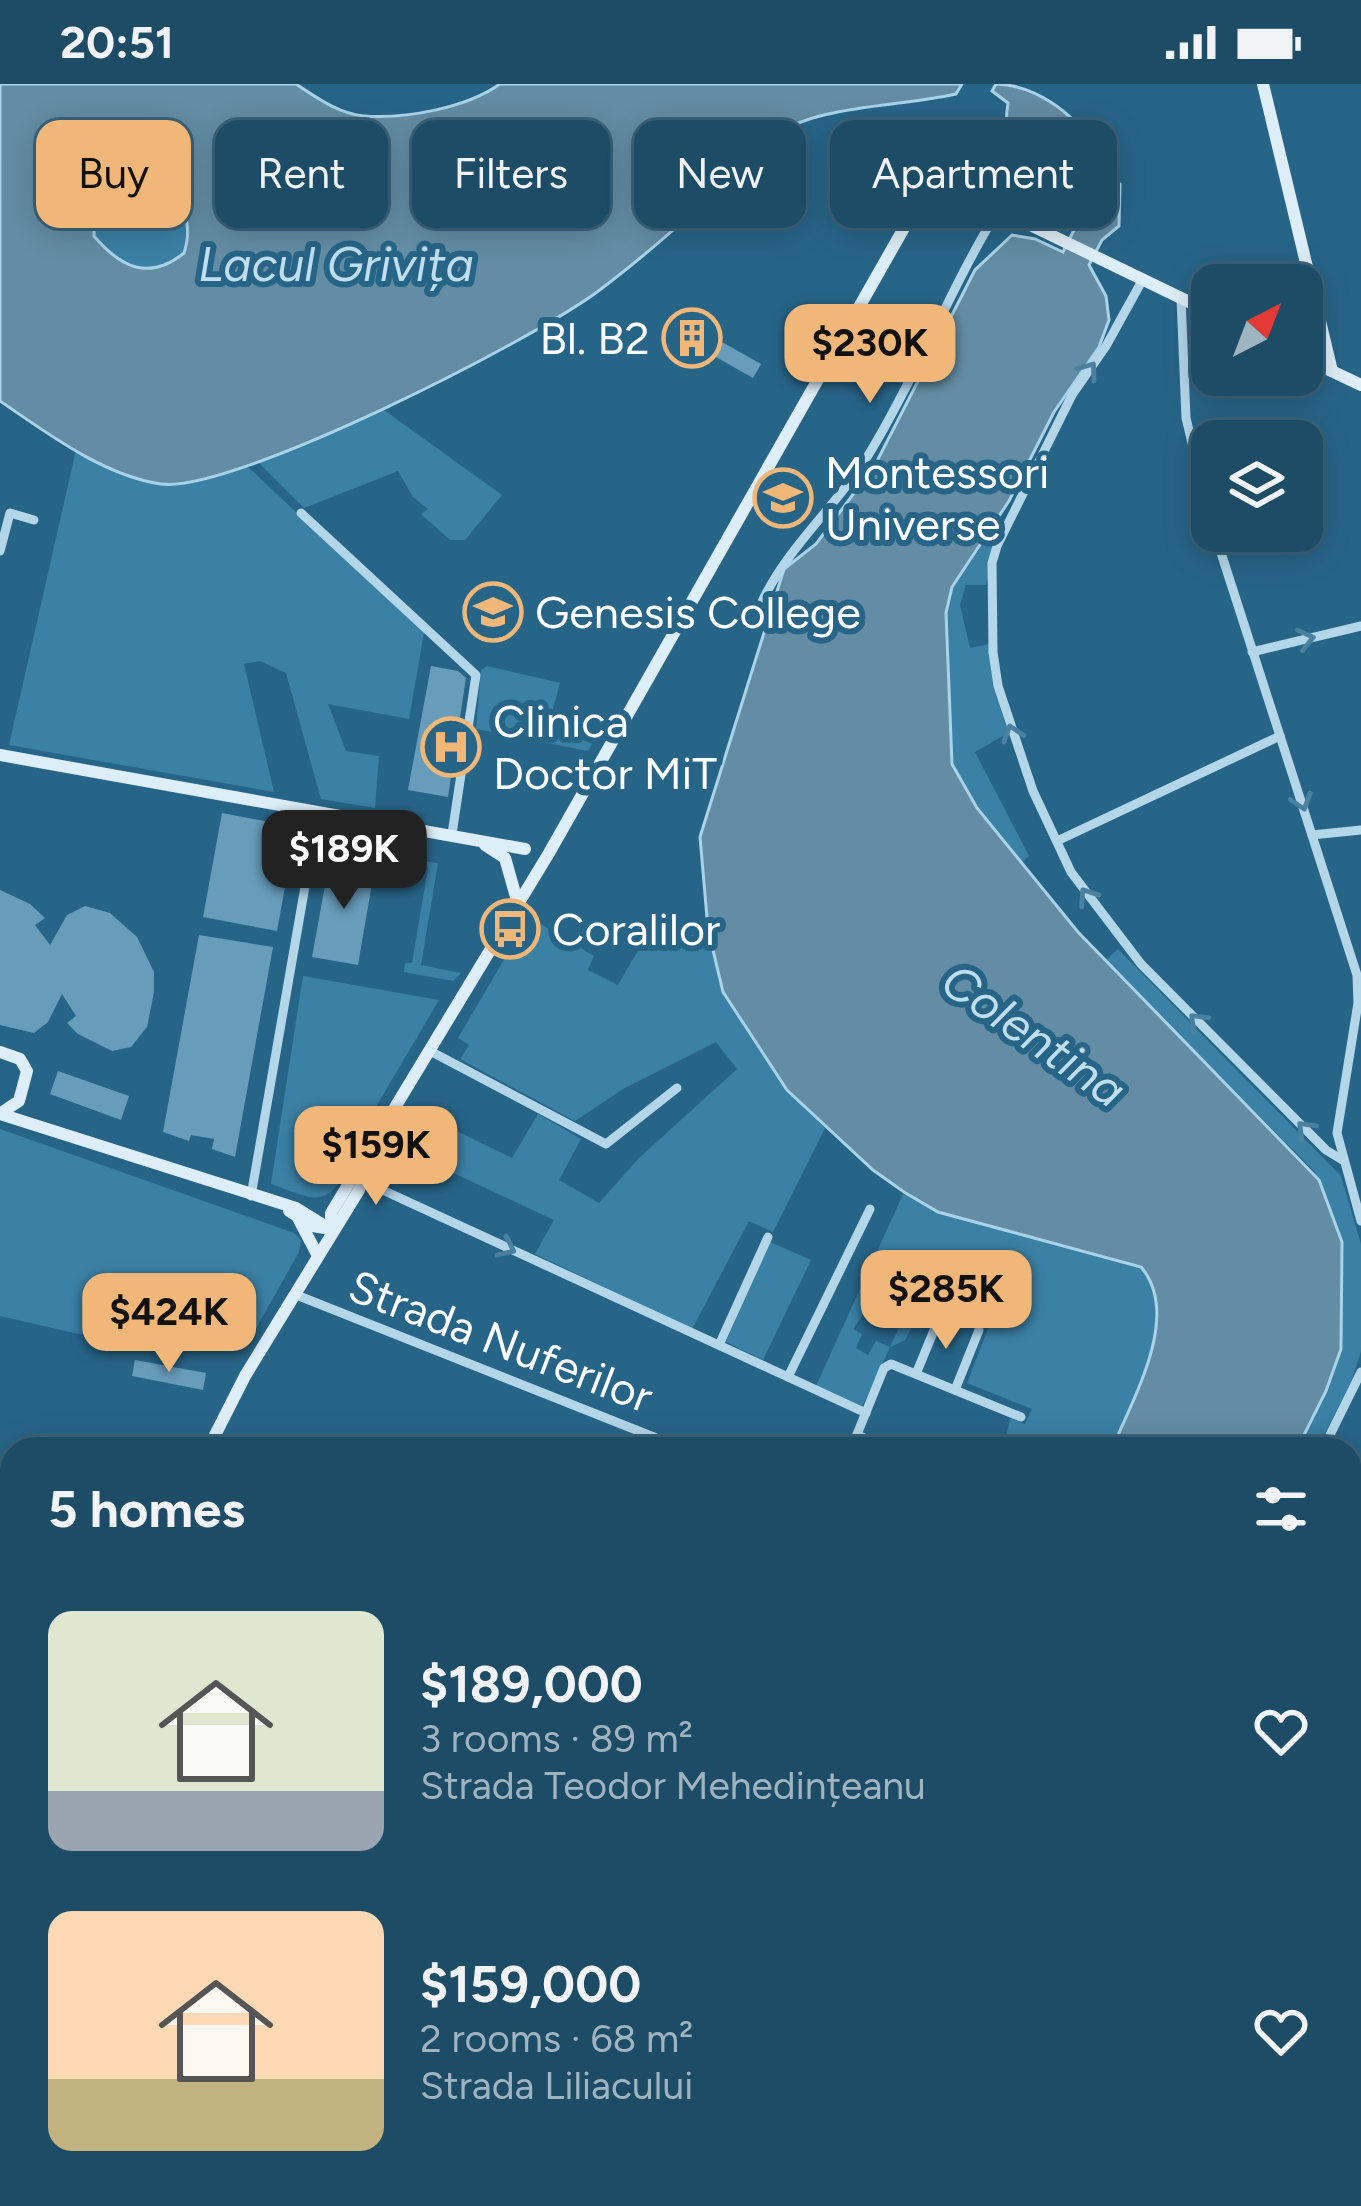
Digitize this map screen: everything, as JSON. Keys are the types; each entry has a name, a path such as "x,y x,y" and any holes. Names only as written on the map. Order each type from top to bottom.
{"street":[{"path":"1263,84 1332,371"},
{"path":"331,1229 328,1221 334,1207 549,854 906,228"},
{"path":"760,606 772,579 842,497 873,449 989,228"},
{"path":"1041,228 1191,303"},
{"path":"1143,278 1106,346 1072,395 994,555 993,652 998,686 1018,753 1057,842 1091,902 1141,964 1327,1150 1344,1161"},
{"path":"1181,298 1191,438"},
{"path":"1323,367 1361,385"},
{"path":"0,551 5,512 34,520"},
{"path":"301,513 476,675 452,834"},
{"path":"1221,552 1357,975 1355,1050 1337,1133 1361,1221"},
{"path":"1252,652 1361,626"},
{"path":"1057,842 1280,736"},
{"path":"0,755 549,854"},
{"path":"325,813 525,849"},
{"path":"251,1196 325,813"},
{"path":"1312,835 1361,830"},
{"path":"484,844 505,858 518,904"},
{"path":"430,1051 606,1144 677,1088"},
{"path":"0,1052 26,1066 16,1105 0,1113"},
{"path":"22,1092 26,1107 40,1124"},
{"path":"0,1113 292,1210 331,1229"},
{"path":"214,1437 331,1229 342,1220 363,1181 370,1151"},
{"path":"363,1181 866,1413"},
{"path":"292,1210 334,1207"},
{"path":"788,1377 870,1209"},
{"path":"292,1210 317,1254"},
{"path":"719,1346 769,1238"},
{"name":"Strada Nuferilor","path":"294,1294 654,1437"},
{"path":"916,1374 944,1306"},
{"path":"955,1390 979,1330"},
{"path":"862,1437 857,1435 886,1365 1021,1417"},
{"path":"1329,1437 1360,1380"}],"shaded area":[{"path":"94,228 187,228 184,253 159,267 126,263 94,237"},
{"path":"384,410 502,495 465,540 450,540 421,514 428,509 413,497 398,471 304,508 257,461"},
{"path":"76,450 140,480 246,465 424,633 409,719 328,704 346,751 379,756 375,808 321,799 286,673 260,661 244,664 274,792 9,745"},
{"path":"993,529 998,534 986,585 966,585 960,605 970,648 989,644 993,686 1008,733 975,752 1029,856 1021,863 977,808 951,764 946,613 953,587"},
{"path":"487,666 560,683 550,720 599,732 588,751 476,729 481,670"},
{"path":"424,861 438,863 421,965 461,973 453,981 404,972 405,963 412,963 428,868"},
{"path":"529,917 594,956 588,970 618,985 650,930 682,939 708,929 736,1012 785,1085 825,1128 773,1232 749,1221 692,1329 535,1254 554,1220 406,1151 426,1116 512,1158 538,1114 581,1139 559,1180 599,1203 638,1159 737,1069 716,1042 623,1089 575,1121 460,1059 469,1045 458,1038"},
{"path":"1118,949 1341,1176 1361,1244 1361,1351 1323,1437 1303,1437 1341,1349 1315,1172 1105,961"},
{"path":"303,976 439,1000 351,1149 354,1162 335,1187 320,1197 271,1184"},
{"path":"0,1129 294,1233 301,1240 299,1252 250,1339 147,1304 136,1347 0,1316"},
{"path":"904,1192 938,1212 1141,1267 1152,1287 1157,1309 1150,1357 1117,1437 1006,1437 1010,1418 1025,1424 1032,1409 967,1383 1005,1285 985,1277 950,1251 936,1284 947,1289 930,1329 915,1322 905,1340 890,1347 862,1407 816,1386","holes":["893,1283 915,1293 890,1347 876,1341 868,1355 856,1348 862,1334 853,1329 874,1298 884,1302"]},
{"path":"770,1242 811,1260 763,1360 726,1342"}],"water":[{"name":"Lacul Grivița","path":"0,84 296,84 346,112 381,116 453,105 500,84 962,84 956,94 806,120 634,120 634,228 675,228 567,312 384,409 251,465 198,481 161,484 140,479 77,452 0,401"},
{"path":"996,84 1038,95 1073,120 1006,120 1008,103 992,91"},
{"path":"1117,183 1120,184 1117,228"},
{"name":"Colentina","path":"1117,228 1102,240 1089,265 1106,296 1109,320 1099,347 1054,412 1009,501 952,587 946,613 952,764 977,808 1078,932 1319,1180 1342,1242 1341,1349 1303,1437 1117,1437 1141,1382 1155,1332 1157,1309 1141,1267 938,1212 873,1170 787,1090 723,992 708,929 700,837 784,569 816,544 875,465 975,270 1012,235 1063,252 1074,230"}],"building":[{"path":"722,342 761,364 753,378 714,356"},
{"path":"431,666 458,671 466,678 448,797 408,790"},
{"path":"222,813 296,827 277,931 203,917"},
{"path":"330,858 375,866 358,965 312,957"},
{"path":"0,890 30,904 45,918 35,925 50,945 67,915 85,906 110,913 137,937 154,972 154,992 147,1027 131,1047 112,1051 78,1034 67,1023 76,1016 62,994 48,1022 34,1033 0,1025"},
{"path":"199,935 273,947 235,1157 212,1149 214,1139 191,1135 189,1141 163,1132"},
{"path":"58,1071 129,1096 121,1120 50,1094"},
{"path":"135,1360 206,1373 203,1390 132,1376"}],"place":[{"name":"Bl. B2","path":"692,338"},
{"name":"Montessori Universe","path":"783,498"},
{"name":"Genesis College","path":"493,612"},
{"name":"Clinica Doctor MiT","path":"451,747"},
{"name":"Coralilor","path":"510,929"}]}
